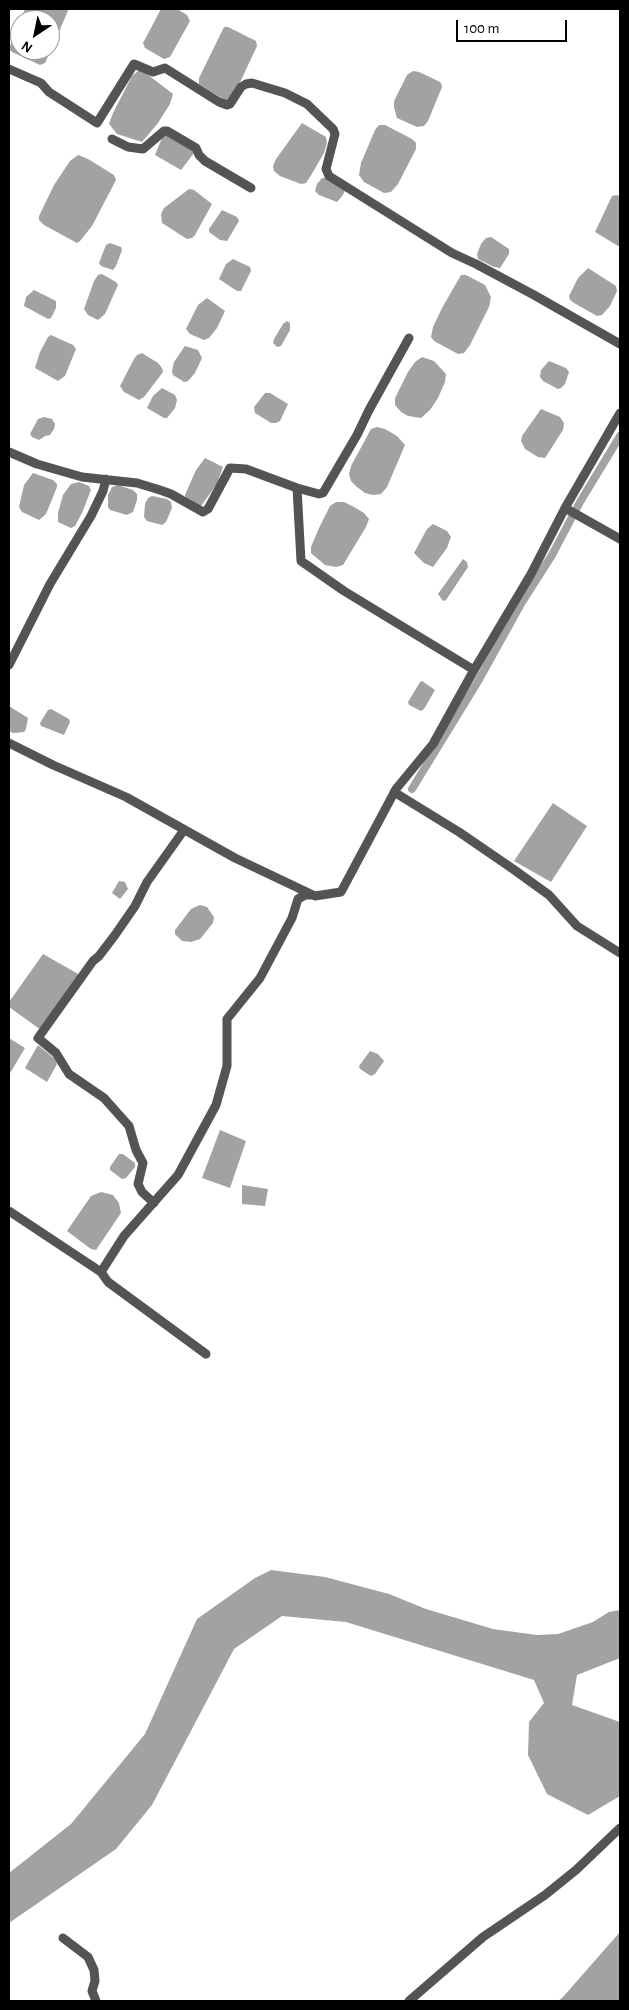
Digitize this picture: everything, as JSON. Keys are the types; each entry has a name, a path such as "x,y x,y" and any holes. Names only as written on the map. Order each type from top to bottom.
{"street":[{"path":"9,68 41,83 49,92 97,123 134,64 153,72 165,68 219,102 227,104 230,104 241,87 246,84 285,93 307,104 333,129 335,134 326,170 328,176 452,253 534,294 620,344"},
{"path":"112,140 128,147 143,149 164,131 167,131 196,148 199,155 205,161 251,188"},
{"path":"9,452 82,477 137,483 165,492 203,512 208,509 230,468 246,469 297,488 323,493 357,435 368,410 409,338"},
{"path":"101,1272 124,1236 178,1175 216,1105 227,1066 227,1018 260,978 292,918 298,899 305,895 314,896 341,892 394,792 433,744 474,670 532,574 620,413"},
{"path":"9,665 50,584 91,516 106,479"},
{"path":"297,488 301,560 344,591 474,670"},
{"path":"567,509 620,539"},
{"path":"9,743 53,765 126,797 235,858 314,896"},
{"path":"394,792 513,869 548,895 577,926 620,953"},
{"path":"154,1203 142,1192 138,1184 143,1163 136,1150 129,1126 104,1098 70,1074 56,1054 38,1038 93,961 115,935 135,906 147,882 184,830"},
{"path":"9,1211 101,1272 108,1282 206,1354"},
{"path":"409,2001 483,1937 546,1895 576,1870 620,1828"},
{"path":"63,1938 88,1957 94,1970 95,1981 92,1991 96,2001"}],"shaded area":[{"path":"67,9 68,11 60,29 60,10 25,10"},
{"path":"161,9 177,9 187,15 190,21 170,57 164,59 145,48 143,43"},
{"path":"224,27 228,27 256,41 257,46 236,91 228,100 199,84 199,78"},
{"path":"29,60 46,60 45,63 40,65"},
{"path":"138,71 143,71 173,94 170,104 158,123 142,142 117,134 109,124 132,76"},
{"path":"413,71 438,81 442,87 428,121 424,126 417,127 397,118 394,107 394,101 407,75"},
{"path":"302,123 326,137 327,143 324,153 310,177 306,183 301,184 280,176 274,171 273,166"},
{"path":"379,125 385,125 416,143 416,149 398,184 391,192 384,193 364,182 359,175 361,163"},
{"path":"167,135 189,146 194,153 181,170 155,155 162,138"},
{"path":"78,155 114,175 116,180 92,226 77,243 44,225 39,220 39,216 54,185 70,161"},
{"path":"322,178 326,178 345,190 337,202 319,195 315,191 317,184"},
{"path":"189,189 194,190 212,204 195,235 187,239 162,223 161,214 164,208"},
{"path":"617,195 620,197 620,246 595,232 612,196"},
{"path":"222,210 237,217 239,221 227,241 220,240 209,232 209,229"},
{"path":"491,237 509,249 509,254 500,268 478,259 477,254 481,244 486,238"},
{"path":"110,243 121,247 122,250 113,270 101,266 99,263 106,245"},
{"path":"233,259 250,267 251,271 241,291 237,291 219,279 226,264"},
{"path":"588,268 616,286 617,291 610,306 602,315 597,316 570,300 569,296 578,278"},
{"path":"102,274 118,285 105,314 98,320 88,315 84,309 94,281 98,275"},
{"path":"461,275 466,275 485,285 491,297 489,307 470,345 464,353 458,354 434,341 431,337 433,327 442,308"},
{"path":"34,290 56,301 56,308 51,318 48,319 24,306 26,297"},
{"path":"207,298 225,311 217,328 209,338 204,340 190,334 186,329 198,305"},
{"path":"287,321 290,323 290,330 281,346 277,347 273,343 274,339"},
{"path":"51,335 73,345 76,349 65,376 58,381 35,368 40,352"},
{"path":"185,346 198,350 202,358 195,373 188,381 184,382 173,375 172,371 174,362"},
{"path":"142,353 158,363 163,372 144,397 139,400 124,392 120,386 134,359"},
{"path":"422,357 434,361 446,374 445,382 438,398 430,410 421,418 408,416 401,412 395,405 395,398 408,372 415,362"},
{"path":"549,361 566,368 569,372 565,384 561,388 558,389 543,381 540,377 541,370"},
{"path":"162,388 175,395 177,400 175,408 167,418 147,408 153,396"},
{"path":"265,393 270,393 288,404 280,421 276,423 271,423 255,413 254,407"},
{"path":"541,409 560,417 564,423 563,430 545,458 538,457 525,449 521,441 522,436"},
{"path":"44,417 52,419 55,424 54,429 50,435 39,440 30,434 38,419"},
{"path":"377,427 397,436 405,445 387,487 381,494 373,495 365,493 357,487 351,481 349,474 351,466 371,429"},
{"path":"205,458 223,467 217,484 201,506 187,500 185,495 196,470"},
{"path":"33,473 53,480 57,484 46,514 39,520 22,512 19,507 24,485"},
{"path":"79,482 89,486 91,490 82,513 75,526 71,528 58,522 58,513 63,495 71,484"},
{"path":"118,485 133,490 137,494 133,512 127,515 110,510 108,507 108,495 112,487"},
{"path":"152,496 167,499 171,502 172,508 166,522 162,525 147,521 144,517 145,504 148,498"},
{"path":"336,502 344,502 354,507 364,513 369,519 343,565 336,567 325,565 311,553 311,547 330,506"},
{"path":"433,524 447,531 451,537 447,548 433,567 424,563 414,553 427,529"},
{"path":"463,559 467,562 468,567 446,600 443,601 438,594"},
{"path":"422,681 435,690 421,711 409,705 408,702"},
{"path":"9,706 28,718 24,732 13,733 9,731"},
{"path":"51,709 69,719 70,722 64,735 41,726 40,723 48,710"},
{"path":"553,803 587,826 551,882 514,861"},
{"path":"119,881 125,882 128,889 120,899 112,893"},
{"path":"200,905 207,907 214,917 213,923 200,939 191,942 182,941 175,934 175,930 191,909"},
{"path":"43,954 80,975 41,1030 9,1007 9,1002"},
{"path":"9,1038 25,1048 9,1075"},
{"path":"38,1045 55,1059 57,1064 47,1082 25,1068"},
{"path":"370,1051 378,1054 384,1061 375,1074 371,1076 360,1069 359,1066"},
{"path":"220,1130 246,1141 230,1188 202,1178"},
{"path":"119,1154 123,1154 135,1163 135,1167 126,1178 122,1179 110,1170"},
{"path":"242,1185 268,1189 265,1206 242,1204"},
{"path":"101,1192 113,1195 119,1203 121,1213 96,1250 91,1249 67,1231 91,1196"},
{"path":"271,1570 325,1577 389,1594 426,1609 493,1629 537,1635 558,1634 593,1622 609,1612 620,1610 620,1658 577,1675 572,1705 620,1722 620,1796 588,1815 547,1794 528,1755 529,1722 544,1703 534,1680 346,1622 282,1616 234,1649 152,1805 116,1849 9,1923 9,1873 71,1824 145,1734 197,1619 255,1578"},
{"path":"620,1932 620,2001 558,2001 563,1997"}],"waterway":[{"path":"412,789 477,683 522,602 552,555 580,502 620,436"}]}
